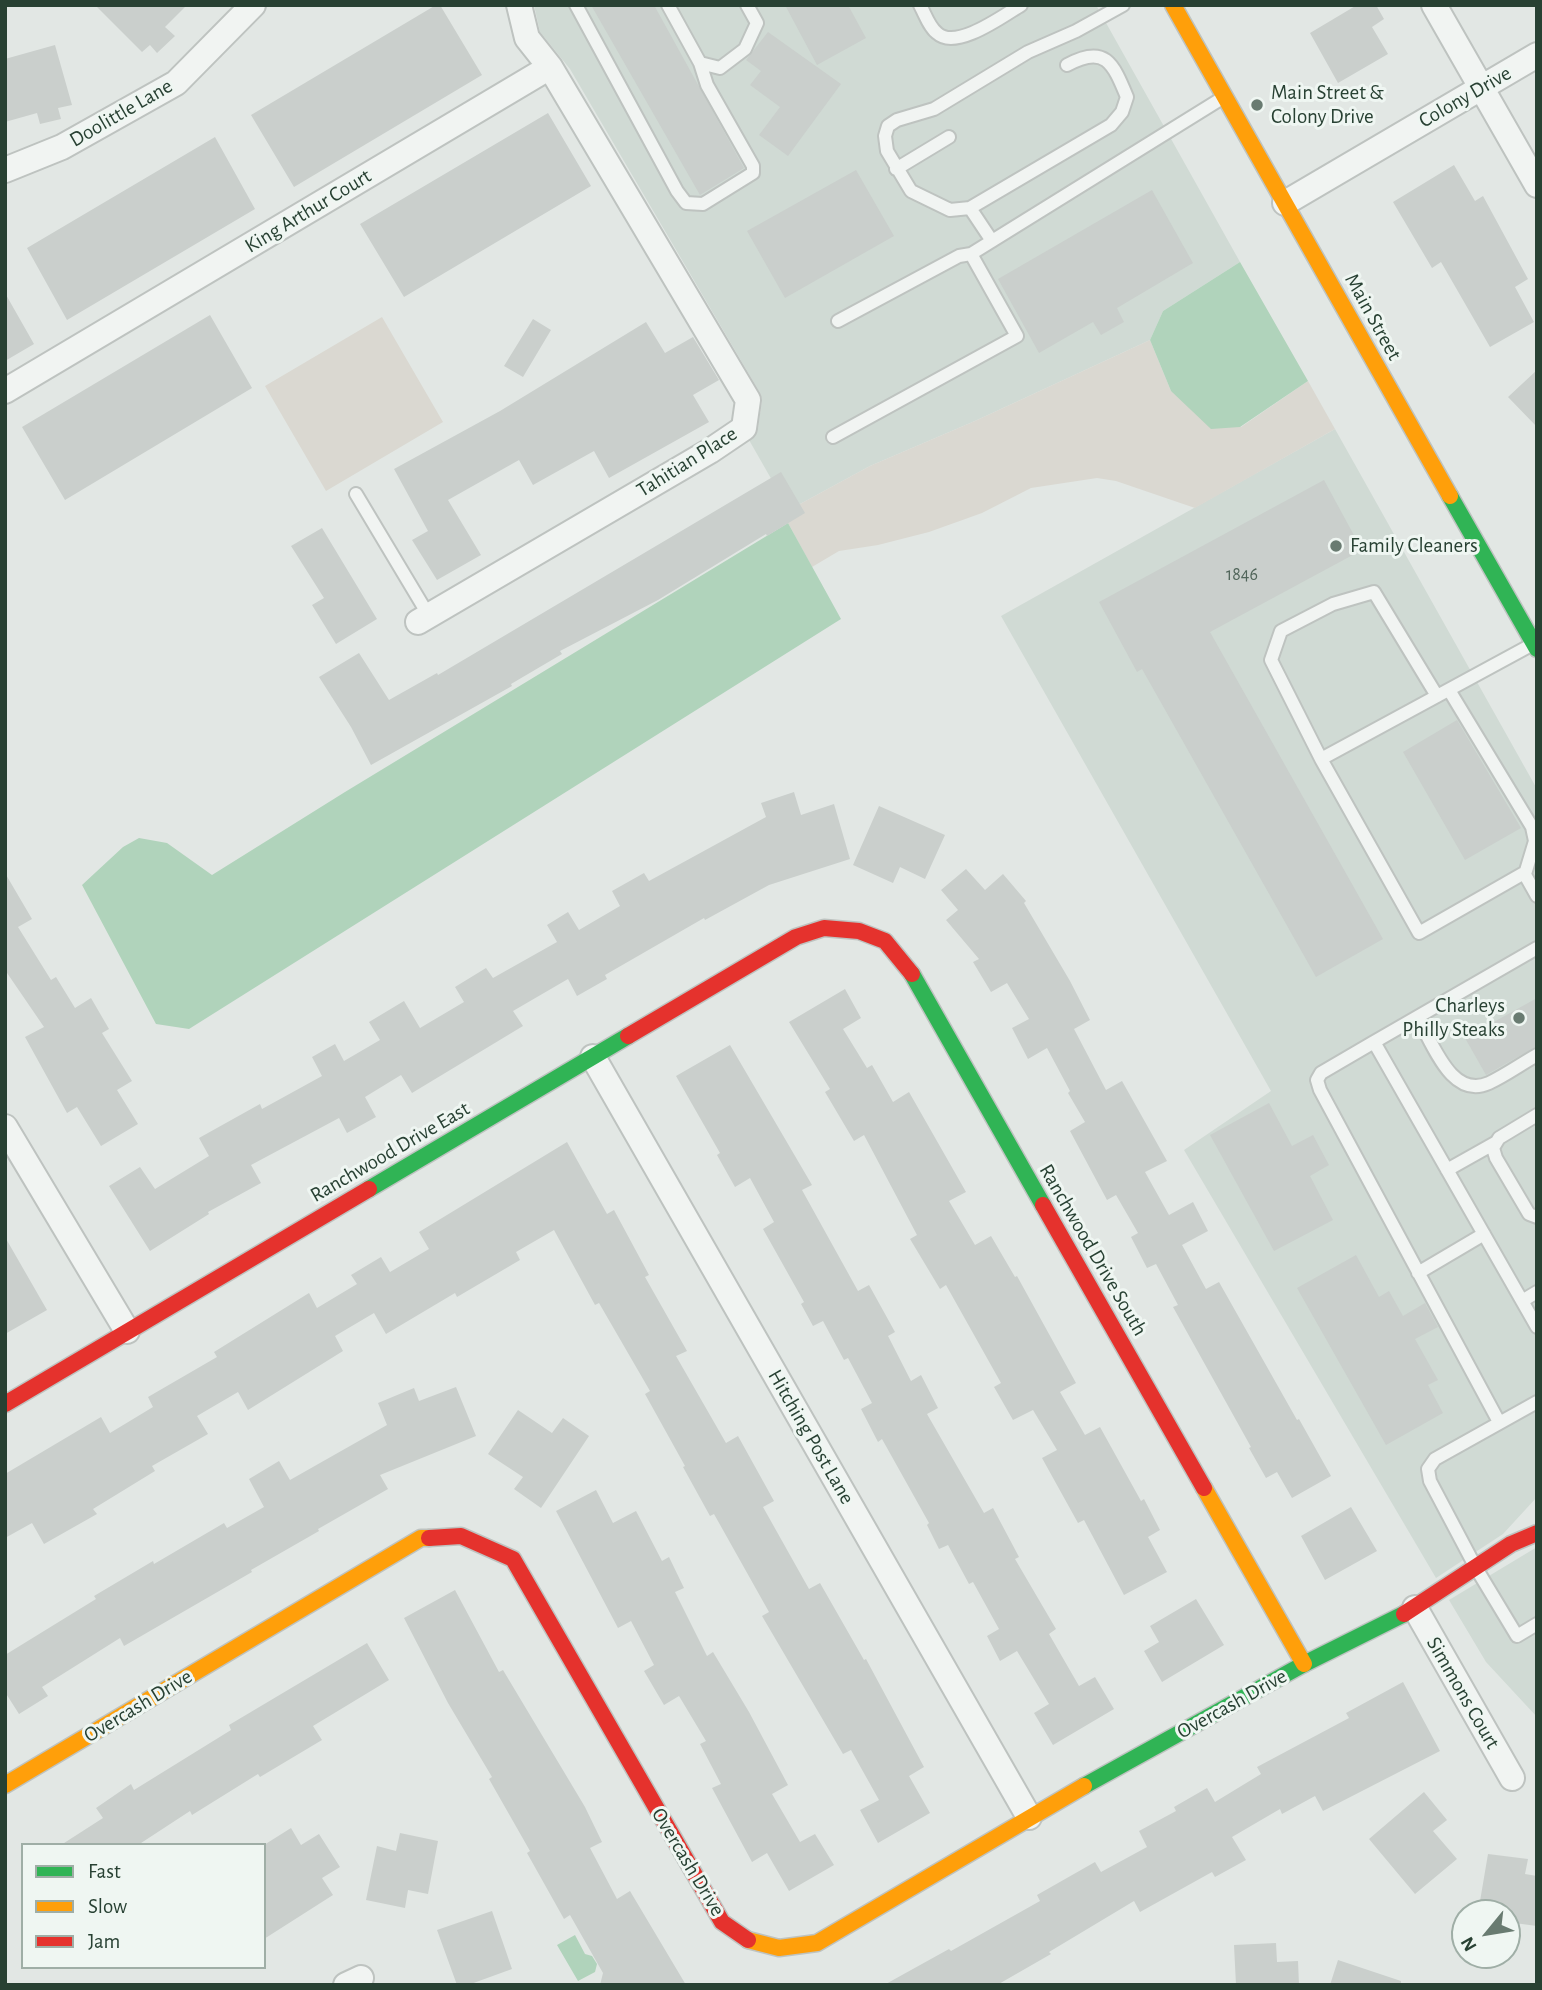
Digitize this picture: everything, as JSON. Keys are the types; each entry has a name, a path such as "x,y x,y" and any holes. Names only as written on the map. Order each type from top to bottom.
{"street":[{"name":"Doolittle Lane","path":"5,170 62,147 176,83 253,5"},
{"path":"519,5 527,38 550,67"},
{"name":"Main Street","path":"1172,5 1535,646"},
{"path":"1434,5 1537,185"},
{"name":"Colony Drive","path":"1284,203 1537,55"},
{"name":"King Arthur Court","path":"5,391 550,67"},
{"name":"Tahitian Place","path":"424,619 710,452 744,428 748,400 550,67"},
{"name":"Ranchwood Drive South","path":"796,937 824,928 859,931 885,941 909,971 1304,1664"},
{"name":"Ranchwood Drive East","path":"5,1404 796,937"},
{"name":"Hitching Post Lane","path":"593,1057 1029,1817"},
{"path":"5,1127 127,1331"},
{"name":"Overcash Drive","path":"1511,1544 1537,1516"},
{"name":"Overcash Drive","path":"5,1785 421,1538 461,1536 513,1559 714,1909 731,1930 755,1944 768,1948 793,1949 817,1943 1029,1817 1304,1664 1415,1608 1511,1544 1537,1533"},
{"name":"Simmons Court","path":"1415,1608 1512,1778"}],"lane":[{"path":"576,5 677,191 686,203 702,204 753,173 753,166 707,85 700,63 668,5"},
{"path":"700,63 720,68 745,49 757,23 747,5"},
{"path":"920,5 937,33 949,38 975,32 1021,5"},
{"path":"1067,65 1083,56 1098,55 1108,61 1118,75 1127,97 1122,112 1111,125 970,208 950,210 911,191 887,151 888,126 897,120 934,109 1028,52 1076,31 1123,5"},
{"path":"838,321 958,256 971,254 1224,97"},
{"path":"896,169 949,137"},
{"path":"970,208 992,241"},
{"path":"833,437 1017,336 971,254"},
{"path":"356,494 424,619"},
{"path":"1437,696 1374,592 1333,604 1281,631 1271,660 1321,759 1419,933 1525,874 1535,841 1532,827 1449,690"},
{"path":"1321,759 1535,646"},
{"path":"1525,874 1537,896"},
{"path":"1499,1422 1317,1080 1321,1073 1537,948"},
{"path":"1417,1017 1451,1074 1464,1085 1472,1087 1491,1082 1537,1055"},
{"path":"1374,1042 1537,1327"},
{"path":"1447,1170 1537,1115"},
{"path":"1495,1143 1493,1152 1496,1158 1529,1213 1537,1217"},
{"path":"1418,1273 1484,1234"},
{"path":"1522,1301 1537,1293"},
{"path":"1537,1402 1435,1459 1428,1469 1430,1481 1476,1568 1517,1636 1537,1624"}],"shaded area":[{"path":"534,5 1096,5 1240,262 1163,311 1150,340 870,466 789,510 749,440 758,428 762,401 760,393 570,69 540,32"},
{"path":"1240,262 1308,381 1240,427 1211,429 1171,391 1150,340 1163,311"},
{"path":"382,317 443,422 326,491 265,386"},
{"path":"1150,340 1171,391 1241,427 1308,381 1335,429 1195,508 1116,481 1097,478 1031,488 982,513 929,532 878,545 839,551 812,567 788,523 789,510 870,466"},
{"path":"1335,429 1537,789 1537,1497 1503,1534 1436,1578 1184,1150 1271,1091 1001,616"},
{"path":"788,523 841,619 189,1029 156,1024 82,885 123,847 139,838 167,843 212,875"},
{"path":"1537,1547 1537,1717 1486,1662 1449,1600"},
{"path":"575,1935 585,1954 592,1956 597,1964 595,1972 578,1981 557,1945"}],"building":[{"path":"95,5 187,5 165,27 175,36 157,53 150,45 142,52"},
{"path":"440,5 482,75 294,187 251,115"},
{"path":"591,5 654,5 744,168 700,195"},
{"path":"785,5 848,5 866,38 817,65"},
{"path":"1357,5 1376,5 1384,19 1372,27 1388,54 1338,83 1310,33"},
{"path":"768,32 841,84 788,156 759,135 780,107 750,85 761,71 746,60"},
{"path":"55,45 72,105 58,108 61,119 40,124 37,113 5,122 5,59"},
{"path":"548,113 591,186 404,297 360,224"},
{"path":"215,137 255,209 67,320 27,248"},
{"path":"1454,165 1475,201 1483,196 1528,279 1515,287 1534,322 1490,347 1441,262 1432,268 1393,202"},
{"path":"856,170 894,236 785,298 747,231"},
{"path":"1152,190 1193,263 1117,308 1124,322 1101,335 1093,322 1039,353 998,279"},
{"path":"5,293 34,344 5,361"},
{"path":"210,315 252,388 65,500 22,427"},
{"path":"533,319 551,330 523,377 504,366"},
{"path":"646,322 665,353 693,337 719,380 693,395 709,422 609,478 594,451 533,485 519,460 448,500 481,555 437,580 412,540 428,531 394,469 500,411"},
{"path":"1537,370 1537,427 1508,397"},
{"path":"781,472 805,513 658,600 560,651 562,654 511,684 512,686 371,765 351,727 319,677 359,653 389,700 437,673 438,675"},
{"path":"1324,480 1362,550 1210,632 1383,939 1316,977 1142,669 1137,672 1099,602"},
{"path":"322,528 377,619 336,644 312,605 324,598 291,546"},
{"path":"1457,720 1521,828 1465,860 1403,752"},
{"path":"794,792 801,815 834,804 850,859 769,885 705,920 704,918 605,975 607,979 577,996 568,979 513,1011 523,1026 412,1093 401,1075 365,1097 376,1117 347,1133 339,1118 251,1165 261,1183 208,1212 209,1214 150,1251 109,1186 140,1167 155,1189 209,1156 199,1138 260,1104 262,1109 322,1076 312,1057 335,1044 344,1061 380,1040 369,1022 404,1001 420,1028 464,1002 455,987 486,968 493,978 557,942 547,925 568,912 579,930 620,906 612,891 644,873 649,881 766,817 761,803"},
{"path":"879,806 945,835 925,879 900,867 893,883 853,865"},
{"path":"966,869 985,890 1003,874 1026,901 1024,903 1090,1020 1074,1029 1106,1090 1122,1081 1167,1161 1145,1172 1169,1215 1193,1202 1208,1231 1182,1245 1206,1289 1219,1282 1331,1476 1292,1498 1277,1472 1266,1478 1173,1307 1178,1305 1156,1264 1147,1268 1131,1237 1138,1233 1116,1195 1107,1200 1070,1131 1085,1122 1047,1048 1028,1059 1012,1028 1029,1019 1007,983 991,992 973,962 979,959 946,920 958,910 941,890"},
{"path":"5,873 32,919 18,927 51,980 56,977 75,1008 91,998 109,1029 102,1033 132,1081 117,1090 138,1124 101,1146 77,1107 67,1113 25,1037 44,1027 5,970"},
{"path":"845,989 861,1018 843,1029 867,1068 872,1065 893,1102 909,1092 966,1192 949,1201 975,1245 991,1236 1015,1277 1017,1276 1076,1383 1060,1392 1085,1435 1100,1427 1160,1530 1148,1537 1167,1572 1124,1595 1084,1520 1078,1523 1042,1458 1057,1450 1033,1410 1013,1420 994,1387 1001,1383 946,1285 940,1289 910,1239 917,1235 864,1135 854,1141 825,1092 830,1089 789,1022"},
{"name":"Charleys Philly Steaks","path":"1537,998 1537,1046 1486,1075 1465,1038"},
{"path":"730,1045 812,1185 802,1190 858,1291 869,1285 895,1332 888,1336 911,1381 921,1375 938,1408 927,1414 984,1513 993,1508 1019,1557 1015,1559 1056,1629 1049,1634 1079,1686 1095,1677 1114,1709 1053,1745 1034,1713 1049,1704 1017,1651 1000,1661 987,1636 999,1629 973,1582 969,1584 948,1545 939,1549 927,1525 929,1523 882,1439 878,1442 861,1409 872,1403 848,1358 844,1360 823,1321 813,1326 801,1304 804,1302 763,1229 774,1222 750,1178 735,1187 717,1155 720,1153 676,1076"},
{"path":"1269,1103 1292,1146 1313,1135 1329,1165 1310,1176 1333,1220 1274,1251 1210,1135"},
{"path":"567,1142 607,1214 614,1210 649,1275 645,1277 687,1351 676,1356 726,1443 738,1436 774,1501 763,1507 809,1589 820,1583 864,1660 866,1659 924,1767 909,1776 930,1813 878,1843 860,1810 879,1800 851,1750 843,1754 762,1616 769,1612 714,1514 710,1516 683,1467 685,1466 645,1394 650,1391 599,1303 595,1305 554,1230 516,1252 520,1260 457,1297 455,1293 386,1334 374,1313 335,1336 343,1351 248,1410 238,1392 197,1416 208,1434 152,1466 155,1471 93,1509 97,1514 44,1544 32,1523 5,1538 5,1474 101,1417 110,1433 153,1407 148,1397 217,1357 214,1352 309,1293 317,1308 357,1284 351,1275 381,1257 390,1272 429,1249 419,1232"},
{"path":"5,1237 47,1310 5,1334"},
{"path":"1356,1255 1379,1297 1389,1291 1403,1316 1425,1303 1438,1327 1415,1339 1438,1380 1428,1385 1443,1413 1386,1445 1297,1288"},
{"path":"456,1387 476,1436 380,1475 388,1489 124,1646 120,1638 42,1687 48,1696 19,1714 5,1692 5,1655 153,1561 154,1564 224,1523 227,1528 264,1507 249,1479 279,1461 290,1480 387,1425 378,1403 414,1388 419,1401"},
{"path":"518,1410 552,1433 563,1418 589,1436 541,1508 514,1489 523,1477 488,1454"},
{"path":"596,1490 613,1523 636,1511 662,1561 669,1557 684,1588 675,1592 707,1656 713,1652 788,1785 772,1794 800,1842 815,1834 834,1865 789,1891 767,1853 752,1862 712,1788 721,1784 700,1744 706,1741 679,1696 664,1705 644,1671 654,1665 631,1621 618,1628 556,1511"},
{"path":"1351,1507 1377,1551 1325,1580 1301,1536"},
{"path":"455,1590 499,1672 503,1670 585,1807 602,1842 590,1848 617,1899 630,1891 686,1985 600,1985 603,1973 570,1915 564,1919 527,1853 530,1851 489,1779 492,1777 448,1703 404,1618"},
{"path":"1196,1599 1224,1645 1162,1682 1144,1651 1159,1642 1150,1626"},
{"path":"367,1643 389,1680 313,1726 322,1740 260,1777 258,1774 192,1815 190,1811 141,1843 64,1843 103,1818 96,1808 131,1784 134,1790 231,1730 229,1725"},
{"path":"1403,1682 1440,1751 1323,1811 1315,1796 1282,1814 1280,1809 1232,1837 1246,1860 1215,1877 1212,1872 1140,1912 1134,1901 997,1985 884,1985 1040,1901 1037,1895 1095,1862 1101,1872 1147,1847 1139,1831 1176,1811 1174,1807 1207,1788 1215,1802 1261,1774 1257,1767 1349,1718 1346,1713"},
{"path":"1424,1792 1447,1820 1433,1831 1457,1859 1415,1894 1369,1839"},
{"path":"291,1828 301,1845 319,1834 340,1867 322,1878 333,1895 266,1938 266,1844"},
{"path":"400,1833 438,1841 428,1894 408,1890 405,1908 366,1900 377,1846 396,1851"},
{"path":"1488,1854 1528,1859 1525,1874 1537,1876 1537,1926 1521,1924 1521,1899 1480,1899"},
{"path":"492,1911 512,1969 468,1985 457,1985 437,1930"},
{"path":"1276,1943 1277,1962 1298,1961 1299,1985 1236,1985 1234,1945"},
{"path":"1338,1960 1401,1981 1401,1985 1330,1985"}],"traffic: fast":[{"path":"1450,496 1537,649"},
{"path":"912,974 1043,1205"},
{"path":"369,1189 628,1036"},
{"path":"1084,1786 1304,1664 1404,1614"}],"traffic: slow":[{"path":"1173,5 1450,496"},
{"path":"1204,1488 1304,1664"},
{"path":"5,1785 421,1538 429,1538"},
{"path":"748,1940 779,1948 817,1943 1084,1786"}],"traffic: jam":[{"path":"628,1036 796,937 824,928 859,931 885,941 912,974"},
{"path":"5,1404 369,1189"},
{"path":"1043,1205 1204,1488"},
{"path":"1404,1614 1511,1544 1537,1533"},
{"path":"429,1538 461,1536 513,1559 722,1922 748,1940"}],"place":[{"name":"Main Street & Colony Drive","path":"1257,105"},
{"name":"Family Cleaners","path":"1336,546"},
{"name":"Charleys Philly Steaks","path":"1519,1018"}]}
